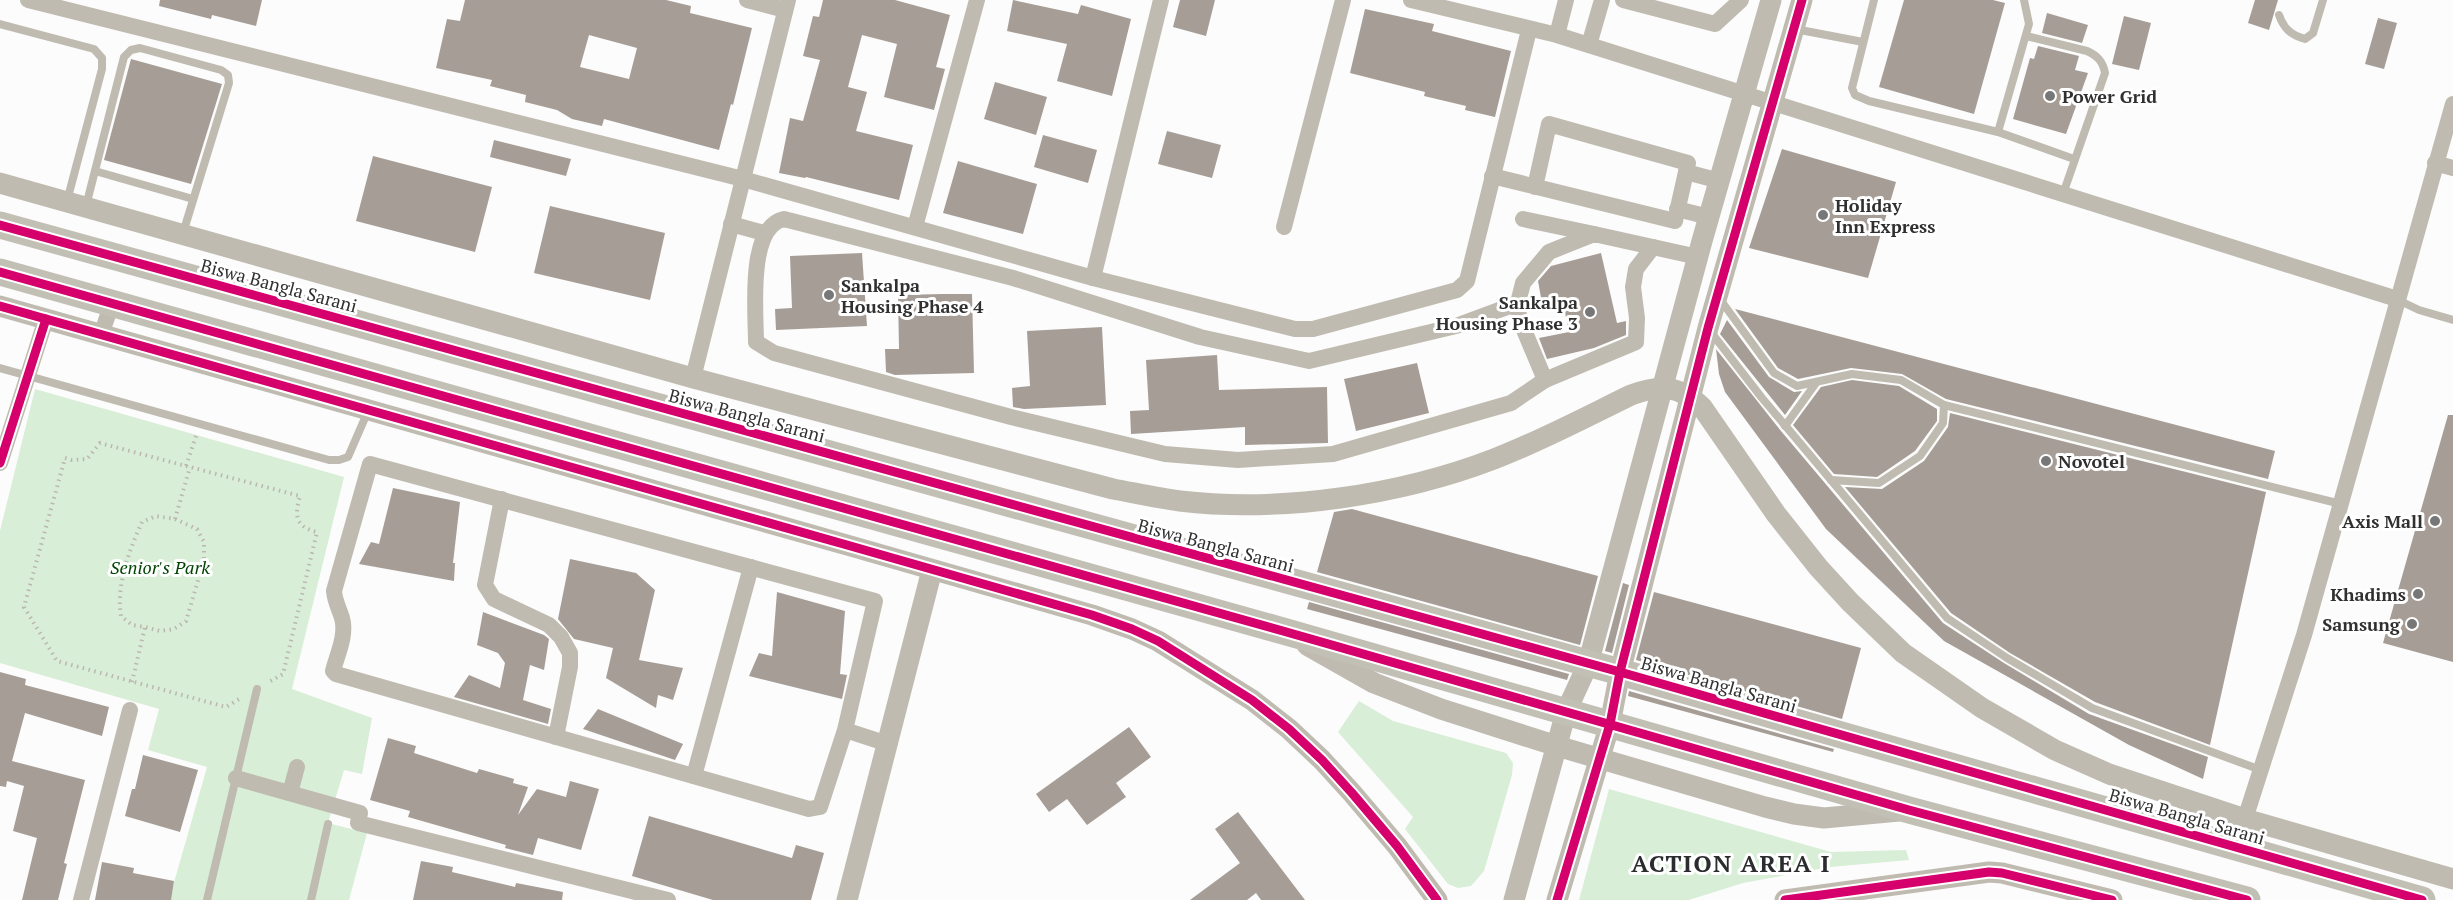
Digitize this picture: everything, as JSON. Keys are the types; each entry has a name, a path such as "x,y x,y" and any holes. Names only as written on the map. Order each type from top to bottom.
{"main road":[{"name":"Biswa Bangla Sarani","path":"0,225 1620,672 2422,900"},
{"path":"0,272 1283,631 1909,810 2247,900"}],"street":[{"path":"28,0 743,179 1093,278 1296,329 1313,329 1457,290 1467,281 1529,30"},
{"path":"693,378 787,5 747,0"},
{"path":"915,226 977,0"},
{"path":"1093,278 1161,0"},
{"path":"1284,227 1343,0"},
{"path":"1411,0 1557,35 2397,300"},
{"path":"1557,35 1566,0"},
{"path":"1589,45 1602,0"},
{"path":"1623,0 1715,24 1741,0"},
{"path":"1514,900 1566,712 1588,664 1698,257 1772,0"},
{"path":"1557,900 1610,724 1620,672 1690,395 1802,0"},
{"path":"2245,819 2304,635 2453,104"},
{"path":"1492,176 1536,187 1675,221 1688,163 1549,124 1536,187"},
{"path":"2435,163 2453,168"},
{"path":"1686,172 1720,181"},
{"path":"0,183 693,378 1113,489 1180,501 1247,504 1360,496 1450,474 1535,441 1638,392 1664,387 1690,395 1702,407 1776,514 1818,567 1883,635 1917,663 1982,708 2055,750 2109,774 2245,819 2453,879"},
{"path":"1677,208 1709,218"},
{"path":"1518,303 1456,326 1309,361 1200,337 1013,278 783,219 774,221 764,233 755,275 756,342 774,353 1011,417 1165,454 1238,460 1333,454 1511,403 1545,380 1636,342 1634,278 1636,269 1653,247"},
{"path":"1522,219 1698,257"},
{"path":"731,224 764,233"},
{"path":"1545,380 1519,318 1518,303 1523,283 1549,252 1594,234"},
{"path":"101,335 112,303"},
{"path":"0,306 1092,615 1132,629 1158,641 1252,700 1289,729 1322,760 1397,846 1437,900"},
{"path":"0,464 46,319"},
{"path":"425,425 434,393"},
{"path":"370,464 502,500 875,601 845,730 820,807 815,810 336,674 333,671 343,634 342,619 335,603 334,591 370,464"},
{"path":"502,500 485,585 494,599 549,626 561,637 570,653 570,667 556,737"},
{"path":"694,776 752,567"},
{"path":"847,900 933,570"},
{"path":"1283,631 1374,683 1441,709 1598,758 1794,814 1824,818 1909,810"},
{"path":"81,900 130,710"},
{"path":"845,730 888,744"},
{"path":"290,793 297,767"},
{"path":"236,778 360,813 358,823 668,900"},
{"path":"1785,900 1989,872 2002,873 2112,900"}],"lane":[{"path":"1874,0 1852,88 1855,95 1869,101 1998,132 2074,159"},
{"path":"1998,132 2029,24 2024,0"},
{"path":"2279,15 2282,25 2289,33 2305,39 2313,33 2323,0"},
{"path":"0,24 94,49 102,58 102,69 76,204"},
{"path":"1794,29 1863,42"},
{"path":"2026,36 2087,51 2096,55 2103,64 2105,73 2062,194"},
{"path":"76,204 95,171 124,57 131,50 140,48 221,69 228,75 229,83 182,234"},
{"path":"95,171 193,200"},
{"path":"1717,296 1774,373 1797,386 1852,374 1901,380 1944,405 2341,504"},
{"path":"2397,300 2419,310 2453,320"},
{"path":"1708,328 1785,426 1947,618 2007,658 2092,708 2260,770"},
{"path":"0,368 329,460 348,457 368,410"},
{"path":"1785,426 1816,383"},
{"path":"1831,480 1879,483 1920,456 1943,423 1944,405"},
{"path":"207,900 257,689"},
{"path":"311,900 328,824"}],"path":[{"path":"175,519 200,424"},
{"path":"100,443 188,466 300,496 296,511 297,519 301,526 317,532 283,674 225,707 57,661 24,607 65,458 87,459 100,443"},
{"path":"156,516 175,519 197,529 204,542 204,560 186,621 174,629 160,631 145,627 132,625 121,616 119,602 124,574 142,522 156,516"},
{"path":"132,682 145,627"}],"green space":[{"name":"Senior's Park","path":"35,389 344,477 292,689 372,718 362,774 344,770 328,823 367,833 349,900 169,900 207,767 148,750 159,709 0,663 0,531"},
{"path":"1359,701 1393,721 1506,753 1513,763 1512,775 1484,871 1471,886 1458,888 1448,884 1405,829 1413,817 1338,732"},
{"path":"1609,789 1831,852 1906,850 1909,860 1830,867 1743,883 1689,900 1579,900"}],"building":[{"path":"160,0 262,0 256,26 212,15 211,19 159,6"},
{"path":"465,0 666,0 691,6 690,13 752,28 719,150 604,119 602,126 572,119 557,110 525,102 526,95 490,86 492,80 436,68 447,19 460,21","holes":["589,35 637,48 629,79 580,67"]},
{"path":"823,0 895,0 950,15 936,67 945,69 934,110 884,97 897,44 862,35 848,87 867,92 856,131 913,145 899,200 806,177 779,173 790,118 803,121 820,60 803,56 813,16 819,17"},
{"path":"1013,0 1078,14 1081,5 1131,19 1112,96 1057,81 1067,44 1007,31"},
{"path":"1180,0 1215,0 1206,36 1173,27"},
{"path":"1904,0 1993,0 2005,3 1974,114 1879,87"},
{"path":"2255,0 2278,0 2269,30 2248,23"},
{"path":"1365,9 1434,24 1432,31 1511,51 1495,117 1465,110 1466,106 1424,96 1425,92 1350,73"},
{"path":"2047,13 2088,25 2082,43 2042,33"},
{"path":"2124,16 2151,23 2139,70 2112,64"},
{"path":"2378,18 2397,23 2384,69 2365,64"},
{"name":"Power Grid","path":"2038,46 2079,56 2075,70 2088,73 2066,134 2013,119 2030,58 2034,59"},
{"path":"131,59 222,84 191,184 104,160"},
{"path":"995,82 1047,97 1036,135 984,119"},
{"path":"1167,131 1221,145 1212,178 1158,164"},
{"path":"1043,135 1097,150 1088,183 1034,167"},
{"path":"494,140 571,159 566,176 490,157"},
{"name":"Holiday Inn Express","path":"1782,149 1896,182 1868,278 1749,248"},
{"path":"373,156 492,187 475,252 356,221"},
{"path":"958,161 1037,184 1023,234 943,213"},
{"path":"550,206 665,233 650,300 534,273"},
{"name":"Sankalpa Housing Phase 4","path":"862,253 867,326 776,330 775,309 792,308 790,256"},
{"name":"Sankalpa Housing Phase 3","path":"1601,253 1617,323 1626,321 1626,335 1594,348 1547,359 1539,338 1569,332 1562,298 1542,303 1538,281 1551,266"},
{"path":"972,294 974,373 895,375 886,372 885,349 899,349 898,295"},
{"path":"1735,309 2275,451 2268,479 1946,399 1902,374 1851,368 1798,379 1778,368"},
{"path":"1727,320 1769,377 1794,392 1802,391 1785,415 1720,334"},
{"path":"1102,327 1106,405 1024,409 1013,407 1012,388 1030,386 1027,331"},
{"path":"1716,349 1781,431 1943,623 2089,714 2208,757 2203,779 2129,745 1944,641 1826,529 1725,392 1719,374"},
{"path":"1217,355 1219,390 1327,387 1328,443 1245,445 1245,427 1131,434 1130,411 1149,410 1146,360"},
{"path":"1417,363 1429,413 1356,431 1344,379"},
{"path":"1852,380 1899,386 1937,409 1937,421 1915,451 1877,477 1834,474 1793,425 1821,387"},
{"path":"1950,413 2266,492 2210,745 2095,702 2010,653 1951,613 1845,487 1882,489 1924,461 1948,427"},
{"name":"Axis Mall","path":"2448,415 2453,415 2453,662 2383,643"},
{"path":"393,488 460,502 453,563 455,563 454,581 359,564 371,542 379,544"},
{"path":"1352,509 1598,576 1580,645 1317,572 1334,512"},
{"path":"570,559 636,573 655,590 639,660 683,668 673,700 658,695 656,708 606,678 613,648 574,639 558,619"},
{"path":"1623,583 1629,585 1612,653 1605,651"},
{"path":"777,592 845,611 840,674 847,675 842,699 749,676 759,653 772,656"},
{"path":"1654,592 1861,648 1842,719 1636,660"},
{"path":"1309,602 1569,674 1567,680 1307,609"},
{"path":"483,612 544,635 549,639 544,670 530,665 523,700 551,709 548,724 454,697 469,675 500,688 505,663 498,653 477,645"},
{"path":"0,672 26,679 25,685 109,707 102,736 25,713 12,761 85,780 64,863 67,864 58,900 22,900 37,838 13,831 24,786 7,781 6,787 0,786"},
{"path":"1629,691 1834,749 1833,752 1628,696"},
{"path":"598,709 683,744 675,760 583,729"},
{"path":"1129,727 1151,757 1116,783 1126,797 1087,825 1067,799 1049,812 1036,794"},
{"path":"388,738 416,746 414,753 477,773 479,769 514,779 513,783 528,787 518,815 537,789 566,797 570,781 599,789 581,850 538,838 533,855 408,817 410,811 370,800"},
{"path":"143,755 198,770 180,832 125,816 132,789 135,789"},
{"path":"1238,812 1305,900 1261,900 1256,893 1247,900 1190,900 1240,863 1215,829"},
{"path":"649,816 792,858 796,845 824,853 811,900 713,900 632,876"},
{"path":"421,861 453,867 452,872 515,887 516,883 563,892 562,900 413,900"},
{"path":"102,862 134,868 133,873 174,881 171,900 95,900"}],"cycle path":[{"path":"1557,900 1610,724 1620,672 1708,328 1802,0"},
{"path":"0,225 1620,672 2422,900"},
{"path":"0,272 1283,631 1909,810 2247,900"},
{"path":"0,306 847,545 1092,615 1132,629 1158,641 1252,700 1289,729 1352,793 1397,846 1437,900"},
{"path":"0,463 46,319"},
{"path":"1785,900 1989,872 2002,873 2112,900"}],"place":[{"name":"Power Grid","path":"2050,96"},
{"name":"Holiday Inn Express","path":"1823,215"},
{"name":"Sankalpa Housing Phase 4","path":"829,295"},
{"name":"Sankalpa Housing Phase 3","path":"1590,312"},
{"name":"Novotel","path":"2046,461"},
{"name":"Axis Mall","path":"2435,521"},
{"name":"Khadims","path":"2418,594"},
{"name":"Samsung","path":"2412,624"}],"district":[{"name":"ACTION AREA I","path":"1731,863"}]}
